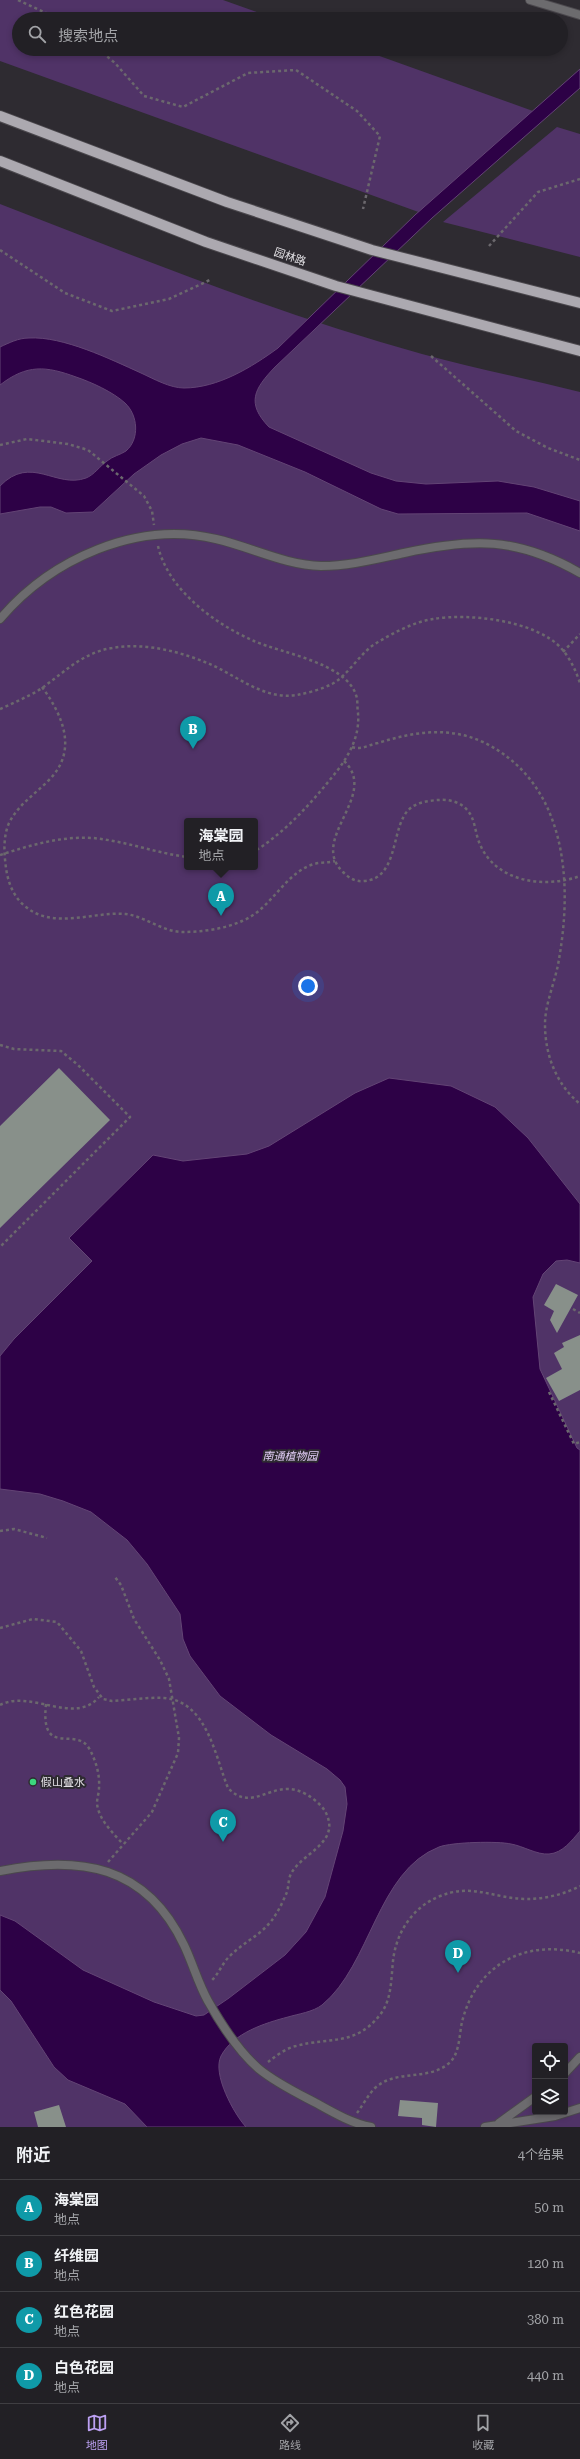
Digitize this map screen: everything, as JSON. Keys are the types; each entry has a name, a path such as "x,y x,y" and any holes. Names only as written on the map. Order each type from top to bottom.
{"main road":[{"path":"0,116 227,202 372,250 580,303"},
{"name":"园林路","path":"0,160 206,242 336,286 580,351"}],"street":[{"path":"530,0 580,15"},
{"path":"0,619 17,598 48,574 95,550 135,538 156,536 190,534 217,539 283,559 320,566 355,564 405,553 470,542 488,542 522,549 560,562 580,574"},
{"path":"0,1871 57,1865 81,1865 104,1871 138,1886 162,1909 184,1946 201,1989 242,2051 261,2070 285,2086 351,2122 371,2127"},
{"path":"568,2070 580,2057"},
{"path":"495,2125 532,2099"},
{"path":"485,2127 554,2116 580,2108"}],"path":[{"path":"18,0 44,12"},
{"path":"106,56 115,63 144,96 183,107 248,73 296,70 357,111 380,136 363,209"},
{"path":"489,246 538,192 580,179"},
{"path":"0,250 30,268 65,293 112,311 170,300 212,280"},
{"path":"432,356 516,430 548,448 580,460"},
{"path":"0,445 28,439 68,444 88,450 144,496 152,511 160,553 172,577 190,599 253,641 278,651 307,658 330,668 349,683 356,694 358,716 356,740 344,761 302,812 282,831 258,849"},
{"path":"0,709 42,687 72,664 94,653 111,648 133,646 188,655 260,691 278,696 298,695 332,684 376,643 403,629 432,619 466,616 502,620 524,627 544,637 564,652 575,669 580,683"},
{"path":"564,652 580,634"},
{"path":"42,687 51,699 63,728 65,755 57,771 15,812 9,825 4,854 10,886 26,908 52,917 83,918 109,914 125,914 181,932 209,930 242,922 266,906 299,871 315,863 335,861"},
{"path":"352,747 366,748 408,734 443,732 483,742 501,753 530,779 552,814 558,833 564,881 563,938 545,1023 548,1048 553,1067 561,1085 580,1104"},
{"path":"344,761 348,765 354,785 351,804 336,831 334,840 335,861 350,878 359,882 375,879 381,874 391,858 404,815 420,802 446,800 456,802 469,811 484,854 501,870 511,876 537,883 564,881 580,876"},
{"path":"0,855 31,844 68,839 93,838 184,856"},
{"path":"0,1045 14,1049 61,1051 78,1065 130,1117 0,1247"},
{"path":"573,1309 580,1313"},
{"path":"549,1392 574,1444 580,1442"},
{"path":"0,1531 14,1529 47,1538"},
{"path":"104,1871 110,1858 140,1828 152,1812 178,1753 179,1738 169,1679 160,1660 134,1619 121,1585 115,1577"},
{"path":"0,1628 33,1619 57,1622 81,1651 99,1697"},
{"path":"99,1697 112,1701 165,1698 184,1703 201,1720 228,1788 234,1794 249,1800 283,1789 298,1790 310,1796 323,1808 328,1818 329,1829 323,1841 314,1852 292,1870 286,1892 276,1915 253,1940 227,1959 213,1979 201,1989"},
{"path":"0,1705 10,1700 46,1704 72,1709 84,1708 93,1704 99,1697"},
{"path":"46,1704 46,1728 52,1735 61,1740 81,1740 89,1748 94,1759 99,1781 97,1803 101,1816 123,1844"},
{"path":"261,2070 278,2054 295,2046 348,2039 371,2025 380,2015 387,2003 393,1959 402,1930 407,1921 426,1903 454,1892 468,1890 527,1899 566,1893 580,1886"},
{"path":"351,2122 374,2089 384,2082 392,2078 429,2074 450,2064 460,2041 462,2024 472,1997 480,1984 499,1963 526,1951 556,1949 580,1953"}],"green space":[{"path":"0,0 223,0 256,12 12,12 12,56 380,56 544,115 424,214 0,61"},
{"path":"557,127 580,134 580,257 443,222"},
{"name":"南通植物园","path":"0,204 209,284 315,321 422,354 580,392 580,2127 0,2127"}],"shaded area":[{"path":"580,69 580,88 432,218 275,367 258,389 255,403 257,411 269,427 371,473 396,481 426,484 498,481 534,487 580,501 580,531 527,513 398,514 381,509 305,472 238,445 201,438 182,444 161,455 134,474 93,512 66,513 51,507 40,507 0,514 0,486 11,477 22,473 33,472 64,479 75,480 86,478 92,475 109,459 126,451 131,446 134,440 136,427 133,414 120,399 108,391 65,373 46,369 28,370 19,373 0,385 0,347 25,338 42,338 56,341 115,361 162,383 179,388 197,387 234,375 278,348 415,215"},
{"path":"389,1078 451,1086 495,1107 528,1138 580,1204 580,1263 567,1260 556,1261 543,1274 533,1297 540,1369 577,1448 580,1450 580,1831 563,1849 549,1854 540,1853 505,1843 475,1842 445,1845 418,1859 401,1876 388,1897 352,1967 339,1988 322,2005 310,2011 270,2022 250,2030 233,2041 226,2048 221,2056 219,2073 230,2104 246,2127 147,2127 125,2104 68,2080 54,2067 11,2001 0,1990 0,1915 15,1921 83,1970 154,2002 196,2016 204,2015 229,1998 285,1955 306,1932 325,1897 343,1831 347,1804 345,1787 340,1780 327,1769 271,1735 220,1696 190,1656 183,1639 180,1614 147,1564 127,1540 91,1512 40,1494 0,1489 0,1356 14,1339 92,1261 69,1238 153,1155 183,1161 247,1154 269,1146 355,1093"}],"building":[{"path":"59,1068 110,1120 0,1228 0,1126"},
{"path":"556,1284 578,1295 557,1333 550,1320 554,1311 544,1305"},
{"path":"580,1335 580,1390 559,1401 546,1378 562,1369 554,1353 564,1347 562,1343"},
{"path":"400,2100 438,2103 436,2127 422,2125 422,2118 398,2116"},
{"path":"59,2105 66,2127 38,2127 34,2112"}],"place":[{"name":"纤维园","path":"193,749"},
{"name":"海棠园","path":"221,916"},
{"name":"假山叠水","path":"33,1782"},
{"name":"红色花园","path":"223,1842"},
{"name":"白色花园","path":"458,1973"}]}
